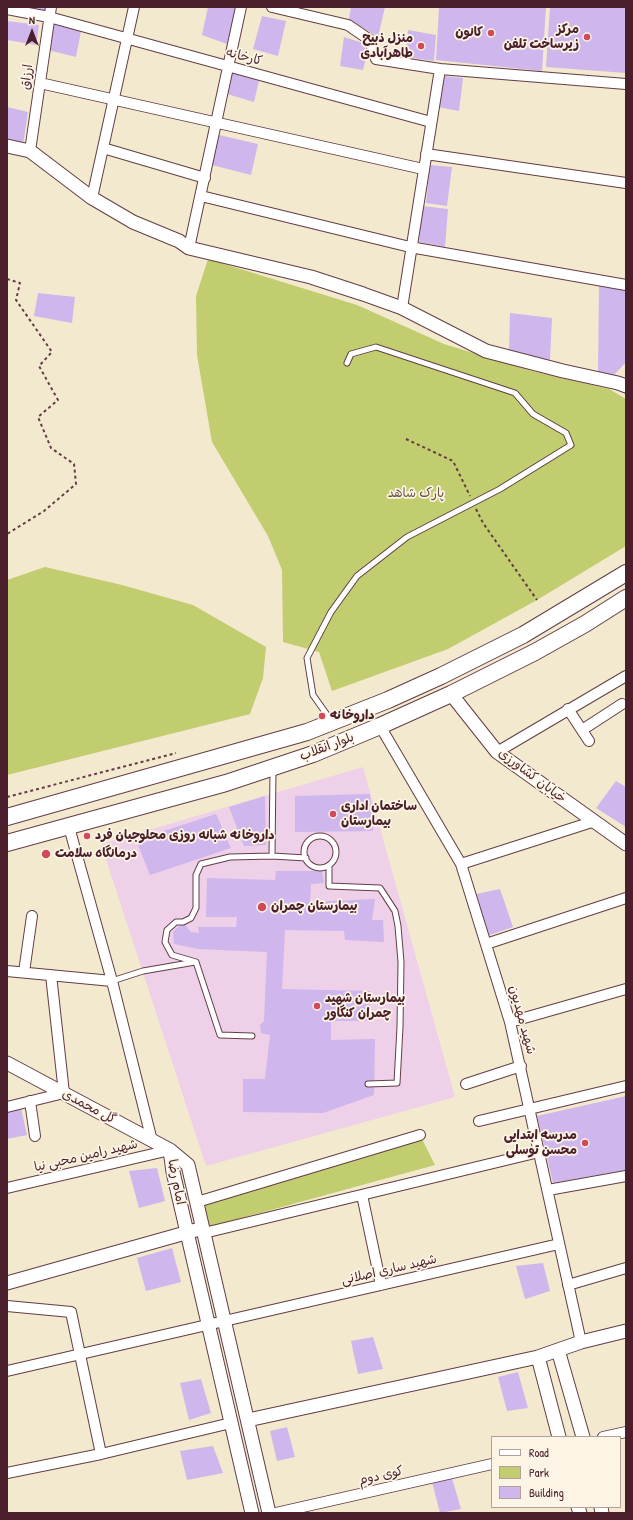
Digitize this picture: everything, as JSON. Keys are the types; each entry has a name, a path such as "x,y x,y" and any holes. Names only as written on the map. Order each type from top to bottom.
{"main road":[{"name":"بلوار انقلاب","path":"7,817 227,756 306,732 332,722 388,700 523,635 626,574"},
{"name":"بلوار انقلاب","path":"7,843 226,783 313,754 451,694 535,652 585,624 626,598"}],"street":[{"path":"92,198 134,7"},
{"path":"189,248 242,7"},
{"path":"272,7 348,25 370,40 376,59 440,69 626,84"},
{"name":"کارخانه","path":"7,9 50,12 127,38 431,122"},
{"name":"ارزاق","path":"30,151 50,12"},
{"path":"402,308 410,247 440,69"},
{"path":"40,83 423,170"},
{"path":"7,146 30,151 92,198 133,222 179,241 189,248 311,277 363,294 402,308 486,351 623,381"},
{"path":"103,148 205,178"},
{"path":"426,154 626,183"},
{"path":"201,196 410,247 626,284"},
{"path":"497,752 626,676"},
{"name":"خیابان کشاورزی","path":"451,694 497,752 626,844"},
{"path":"582,730 622,704"},
{"path":"568,709 589,741"},
{"name":"شهید مهدیون","path":"380,726 461,864 510,1022 521,1066 581,1342"},
{"path":"461,864 595,821"},
{"path":"69,827 112,981 152,1141"},
{"path":"486,944 626,898"},
{"path":"24,972 32,916"},
{"path":"7,971 112,981"},
{"path":"7,1107 64,1094 51,975"},
{"path":"510,1022 626,989"},
{"name":"گل محمدی","path":"7,1063 170,1150"},
{"path":"466,1084 521,1066"},
{"path":"479,1121 626,1086"},
{"path":"30,1101 35,1136"},
{"path":"197,1202 420,1134"},
{"name":"امام رضا","path":"170,1150 188,1165 269,1513"},
{"name":"امام رضا","path":"170,1150 173,1172 252,1513"},
{"name":"شهید رامین محبی نیا","path":"7,1188 170,1150"},
{"path":"7,1283 187,1232 204,1231 362,1195 539,1152"},
{"path":"548,1190 626,1176"},
{"path":"362,1195 381,1285"},
{"name":"شهید ساری اصلانی","path":"7,1371 559,1244"},
{"path":"568,1285 626,1268"},
{"path":"7,1306 71,1312 101,1454"},
{"path":"248,1420 538,1357 581,1342 626,1331"},
{"path":"558,1350 583,1436"},
{"path":"538,1357 559,1436"},
{"path":"7,1473 101,1454 231,1423"},
{"path":"608,1436 626,1432"},
{"name":"کوی دوم","path":"276,1513 491,1464"}],"lane":[{"path":"332,722 313,695 307,658 330,612 357,576 408,537 500,489 571,444 566,433 533,414 515,393 376,347 351,354 347,363"},
{"path":"272,856 273,767"},
{"path":"324,836 332,841 336,851 335,857 329,865 324,867 313,866 306,858 304,853 306,843 314,837 324,836"},
{"path":"196,962 172,955 165,942 167,930 176,922 183,922 191,918 196,908 196,875 201,864 230,857 272,856 306,858"},
{"path":"329,865 329,886 380,888 395,911 398,926 402,962 397,1083 368,1084"},
{"path":"112,981 143,971 196,962"},
{"path":"196,962 220,1035 252,1036"}],"path":[{"path":"7,279 20,283 16,300 52,352 39,366 58,400 38,417 51,448 74,464 76,484 44,511 7,534"},
{"path":"406,439 453,461 483,523 537,600"},
{"path":"7,797 178,753"}],"shaded area":[{"name":"بیمارستان چمران","path":"363,767 455,1097 206,1166 101,844"}],"green space":[{"name":"پارک شاهد","path":"208,259 357,305 444,344 532,371 609,389 626,399 626,546 537,600 448,649 332,691 319,652 283,642 282,570 268,536 212,442 197,355 196,296"},
{"path":"45,567 122,585 193,605 266,647 263,678 250,714 7,775 7,580"},
{"path":"420,1135 435,1165 209,1227 202,1205"}],"building":[{"path":"28,7 47,7 46,12"},
{"path":"208,7 237,7 227,44 202,35"},
{"path":"351,7 385,7 378,37 349,19"},
{"name":"کانون","path":"439,7 546,7 542,71 436,60"},
{"name":"مرکز زیرساخت تلفن","path":"550,7 626,7 626,73 546,67"},
{"path":"262,16 286,21 278,56 253,49"},
{"path":"7,21 39,25 36,45 7,40"},
{"path":"52,24 81,31 76,57 48,50"},
{"name":"منزل ذبیح طاهرآبادی","path":"408,30 436,35 434,61 406,57"},
{"path":"344,37 369,45 363,70 340,66"},
{"path":"231,71 259,81 254,102 227,94"},
{"path":"444,76 463,78 459,111 438,107"},
{"path":"7,107 28,112 23,145 7,142"},
{"path":"219,135 258,144 251,175 212,165"},
{"path":"430,165 452,167 447,206 426,203"},
{"path":"422,206 448,209 445,247 419,242"},
{"path":"599,284 626,289 626,362 614,375 598,372"},
{"path":"38,293 75,297 72,323 34,316"},
{"path":"510,313 552,318 550,360 509,350"},
{"path":"616,781 626,787 626,827 596,808"},
{"name":"ساختمان اداری بیمارستان","path":"370,794 373,831 295,832 295,796"},
{"path":"265,796 266,845 244,846 229,807"},
{"path":"216,814 231,848 150,875 136,840"},
{"name":"بیمارستان شهید چمران کنگاور","path":"276,871 322,871 324,883 311,884 310,902 375,899 372,920 383,920 384,942 345,940 344,931 285,930 282,989 370,991 370,1021 331,1021 331,1040 375,1039 374,1095 323,1113 243,1112 243,1079 265,1079 270,1035 261,1033 260,1025 264,1021 267,952 198,949 174,944 173,932 183,922 191,932 199,933 198,927 236,927 237,917 206,917 207,878 275,880"},
{"path":"500,889 513,927 487,936 472,895"},
{"name":"مدرسه ابتدایی محسن توسلی","path":"626,1096 626,1170 553,1183 537,1116"},
{"path":"21,1108 27,1135 7,1139 7,1111"},
{"path":"157,1168 165,1201 139,1208 129,1171"},
{"path":"172,1248 181,1282 146,1291 137,1258"},
{"path":"543,1263 550,1291 525,1299 516,1266"},
{"path":"373,1337 383,1369 358,1374 351,1341"},
{"path":"518,1372 528,1408 507,1411 498,1377"},
{"path":"201,1379 211,1413 189,1420 180,1383"},
{"path":"287,1427 295,1457 277,1461 270,1431"},
{"path":"213,1446 223,1473 187,1480 180,1451"},
{"path":"452,1478 461,1509 440,1513 432,1482"}],"place":[{"name":"کانون","path":"491,33"},
{"name":"مرکز زیرساخت تلفن","path":"587,37"},
{"name":"منزل ذبیح طاهرآبادی","path":"421,46"},
{"name":"داروخانه","path":"322,716"},
{"name":"ساختمان اداری بیمارستان","path":"333,814"},
{"name":"داروخانه شبانه روزی محلوجیان فرد","path":"87,836"},
{"name":"درمانگاه سلامت","path":"46,854"},
{"name":"بیمارستان چمران","path":"262,907"},
{"name":"بیمارستان شهید چمران کنگاور","path":"317,1006"},
{"name":"مدرسه ابتدایی محسن توسلی","path":"585,1143"}]}
